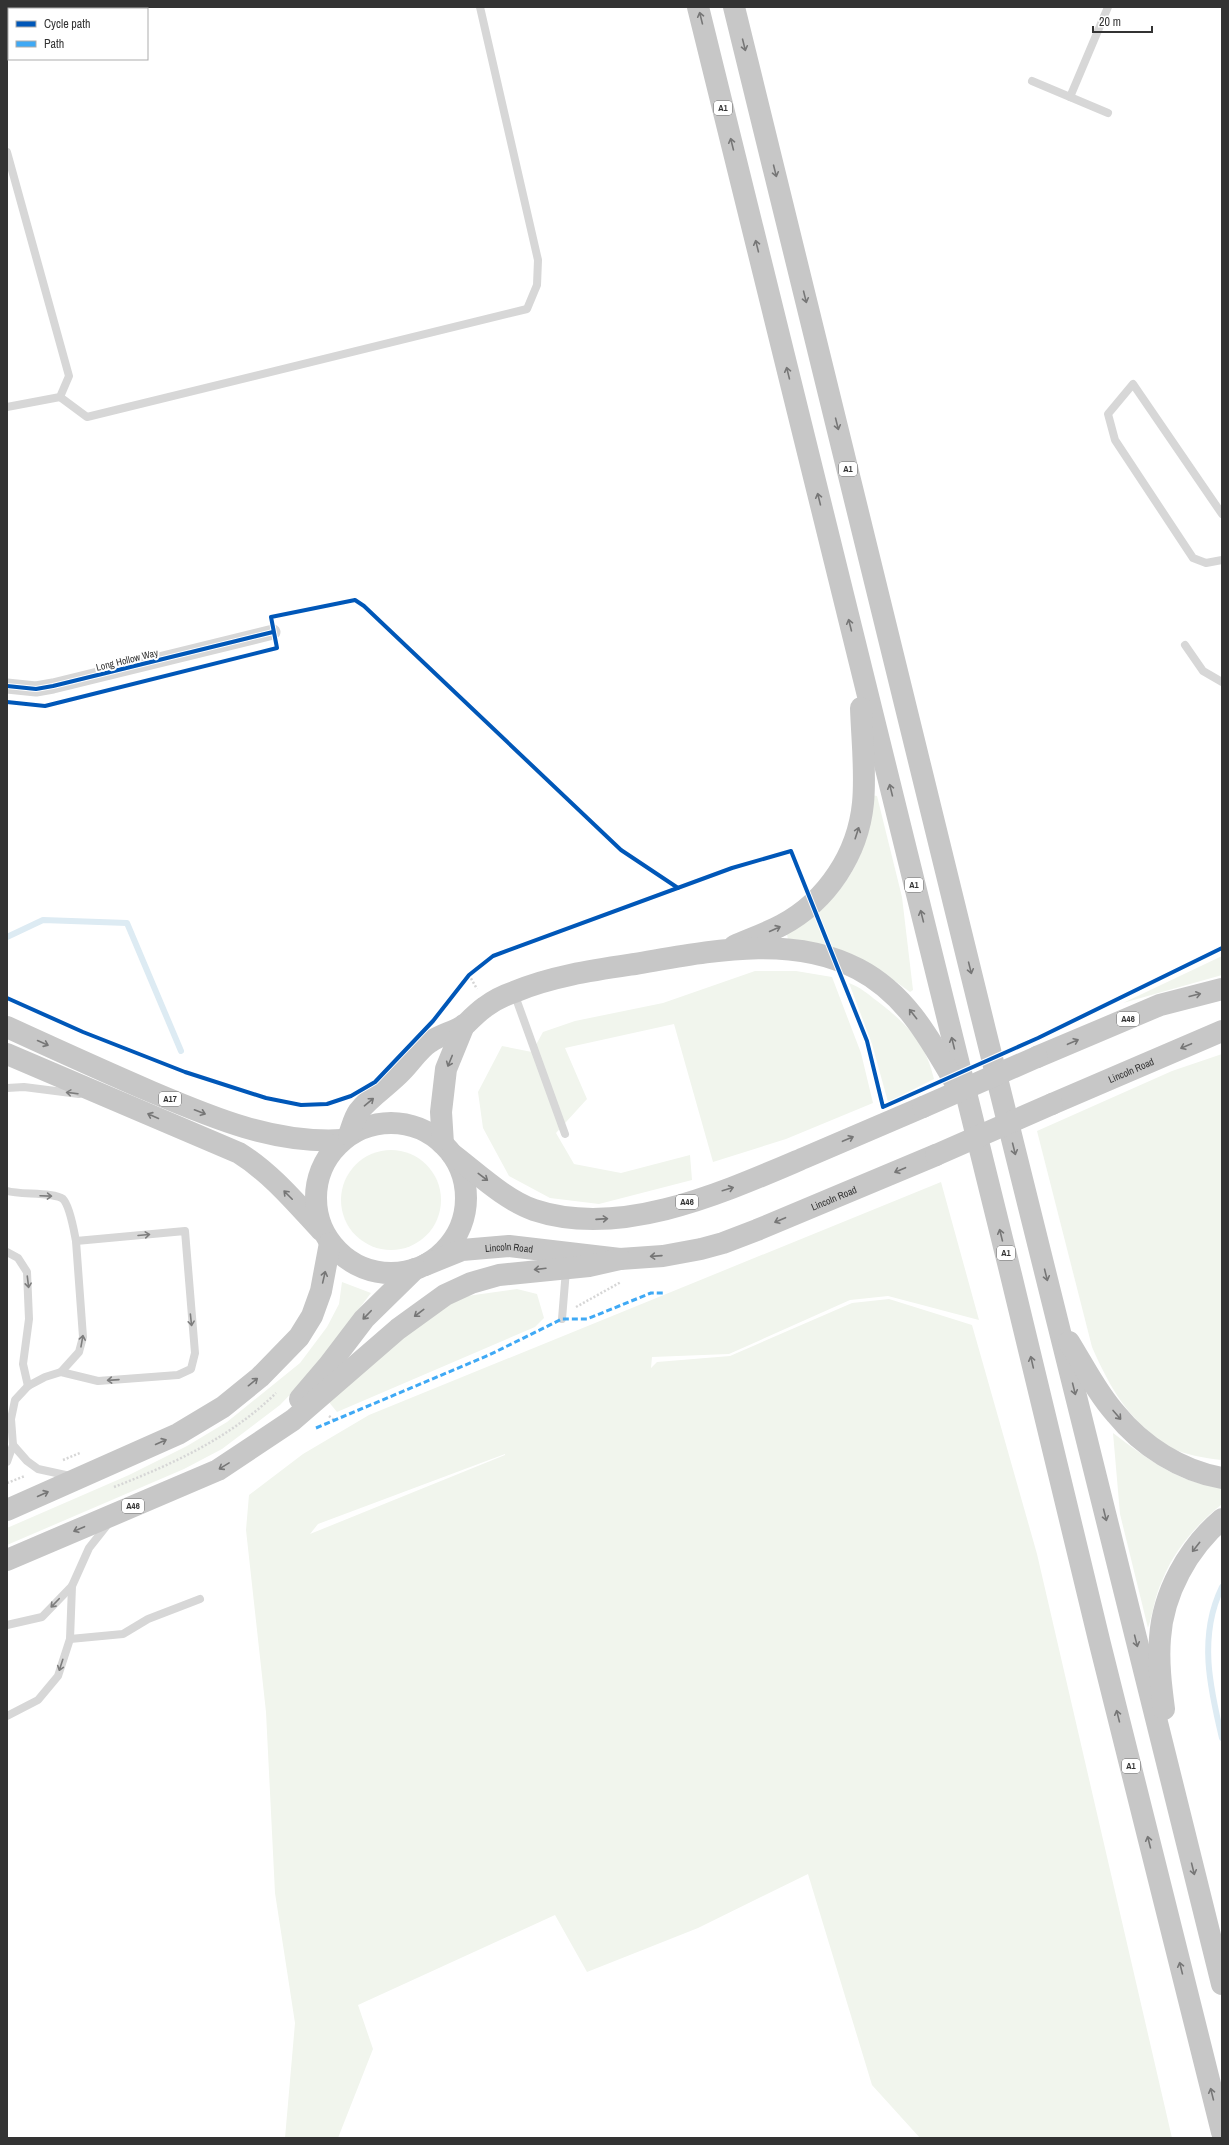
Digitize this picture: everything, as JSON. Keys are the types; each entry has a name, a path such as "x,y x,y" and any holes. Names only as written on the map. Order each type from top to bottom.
{"highway":[{"name":"A1","path":"698,7 1222,2132"},
{"name":"A1","path":"734,7 985,1030 1222,1984"},
{"path":"726,949 782,925 800,914 831,884 852,847 859,825 863,803 860,663"},
{"path":"346,1137 376,1124 400,1123 424,1130 447,1149 461,1170 465,1184 466,1197 464,1216 458,1233 450,1244 437,1257 420,1267 394,1273 372,1271 358,1266 346,1258 327,1238 316,1207 317,1179 329,1154 346,1137 364,1106 403,1071 429,1042 464,1024 486,1006 514,992 551,980 606,969 726,949 810,952 834,959 858,969 877,981 910,1010 923,1027 969,1108"},
{"name":"A46","path":"447,1149 508,1197 533,1210 577,1219 603,1219 666,1208 735,1187 1160,1005 1222,989"},
{"path":"447,1149 441,1112 446,1069 464,1024"},
{"name":"A17","path":"7,1027 104,1071 226,1122 261,1132 298,1139 346,1137"},
{"name":"Lincoln Road","path":"420,1267 462,1250 509,1246 620,1259 664,1256 723,1243 936,1155 1222,1031"},
{"name":"A17","path":"7,1054 111,1097 239,1153 254,1163 290,1196 327,1238"},
{"path":"7,1510 178,1434 223,1407 260,1377 299,1337 312,1316 321,1291 327,1238"},
{"name":"A46","path":"7,1560 218,1470 293,1420 398,1329 445,1295 471,1283 499,1275 566,1267 589,1266 620,1259"},
{"name":"A46","path":"256,1445 309,1389 364,1319 420,1267"},
{"path":"1058,1324 1098,1390 1115,1414 1132,1432 1172,1460 1195,1470 1222,1478"},
{"path":"1170,1776 1160,1664 1160,1638 1164,1614 1180,1572 1192,1552 1222,1519"}],"street":[{"name":"Long Hollow Way","path":"7,686 36,689 52,686 273,632"}],"lane":[{"path":"7,407 60,397 87,417 527,309 537,286 538,260 480,7"},
{"path":"1070,97 1108,7"},
{"path":"1032,81 1108,113"},
{"path":"7,152 68,376 60,397"},
{"path":"1222,514 1133,384 1108,414 1115,440 1193,558 1206,564 1222,560"},
{"path":"1185,645 1203,671 1222,682"},
{"path":"514,992 565,1134"},
{"path":"7,1088 24,1087 111,1097"},
{"path":"7,1191 17,1194 54,1196 63,1199 68,1208 76,1241 83,1336 79,1352 61,1372 46,1377 28,1386 11,1398 10,1419 13,1445 7,1462"},
{"path":"61,1372 98,1381 178,1375 191,1369 194,1361 185,1231 76,1241"},
{"path":"7,1252 18,1258 27,1272 29,1319 23,1364 28,1386"},
{"path":"562,1318 566,1267"},
{"path":"13,1445 27,1461 38,1469 80,1478"},
{"path":"7,1625 42,1617 72,1586 89,1548 115,1514"},
{"path":"7,1716 38,1700 58,1676 70,1639 72,1586"},
{"path":"70,1639 123,1634 148,1619 200,1599"}],"path":[{"path":"465,981 475,971"},
{"path":"562,1318 593,1296 621,1282"}],"shaded area":[{"path":"872,795 877,796 902,897 913,990 910,992 880,970 788,940 787,934 800,926 824,907 844,885 852,872 866,838"},
{"path":"1222,956 1222,975 1123,1003"},
{"path":"755,971 796,971 832,977 861,1053 873,1103 786,1139 713,1162 674,1024 565,1048 587,1099 556,1133 574,1164 621,1173 690,1155 692,1180 599,1204 550,1198 509,1176 483,1128 478,1092 502,1046 532,1052 543,1032 575,1021 663,1003"},
{"path":"849,983 867,993 906,1026 920,1044 926,1055 934,1079 888,1102 872,1044"},
{"path":"1222,1054 1222,1460 1188,1454 1165,1445 1133,1417 1110,1384 1092,1347 1037,1131 1172,1071"},
{"path":"391,1150 410,1154 426,1165 437,1181 441,1200 437,1219 426,1235 410,1246 391,1250 372,1246 356,1235 345,1219 341,1200 345,1181 356,1165 372,1154"},
{"path":"941,1182 979,1320 888,1296 850,1300 729,1354 652,1357 651,1368 657,1362 730,1356 852,1303 889,1299 972,1325 1037,1554 1172,2138 920,2138 872,2085 808,1874 698,1928 587,1972 555,1915 358,2005 373,2049 338,2138 285,2138 295,2023 275,1893 266,1712 246,1530 249,1495 303,1454 369,1415","holes":["505,1455 310,1534 318,1524"]},
{"path":"342,1282 371,1293 307,1377 280,1405 222,1449 184,1469 7,1545 7,1528 129,1475 187,1446 227,1422 300,1363 327,1327 339,1304"},
{"path":"517,1289 537,1294 544,1318 535,1327 337,1412 328,1401 412,1329 460,1297"},
{"path":"1113,1433 1150,1460 1177,1475 1207,1485 1222,1487 1222,1504 1187,1538 1167,1570 1158,1592 1148,1628 1120,1514"}],"waterway":[{"path":"7,937 43,920 127,923 181,1051"},
{"path":"1222,1587 1210,1624 1208,1643 1210,1681 1222,1738"}],"marked path":[{"path":"316,1428 489,1355 562,1319 587,1319 651,1293 663,1293"}],"cycle path":[{"path":"7,702 45,706 277,648 271,617 355,600 364,606 621,850 678,888"},
{"path":"7,686 36,689 53,686 273,632"},
{"path":"7,998 83,1032 185,1072 266,1098 301,1105 327,1104 351,1096 375,1082 433,1021 469,975 493,956 732,868 791,851 867,1041 883,1107 1038,1038 1222,948"}]}
